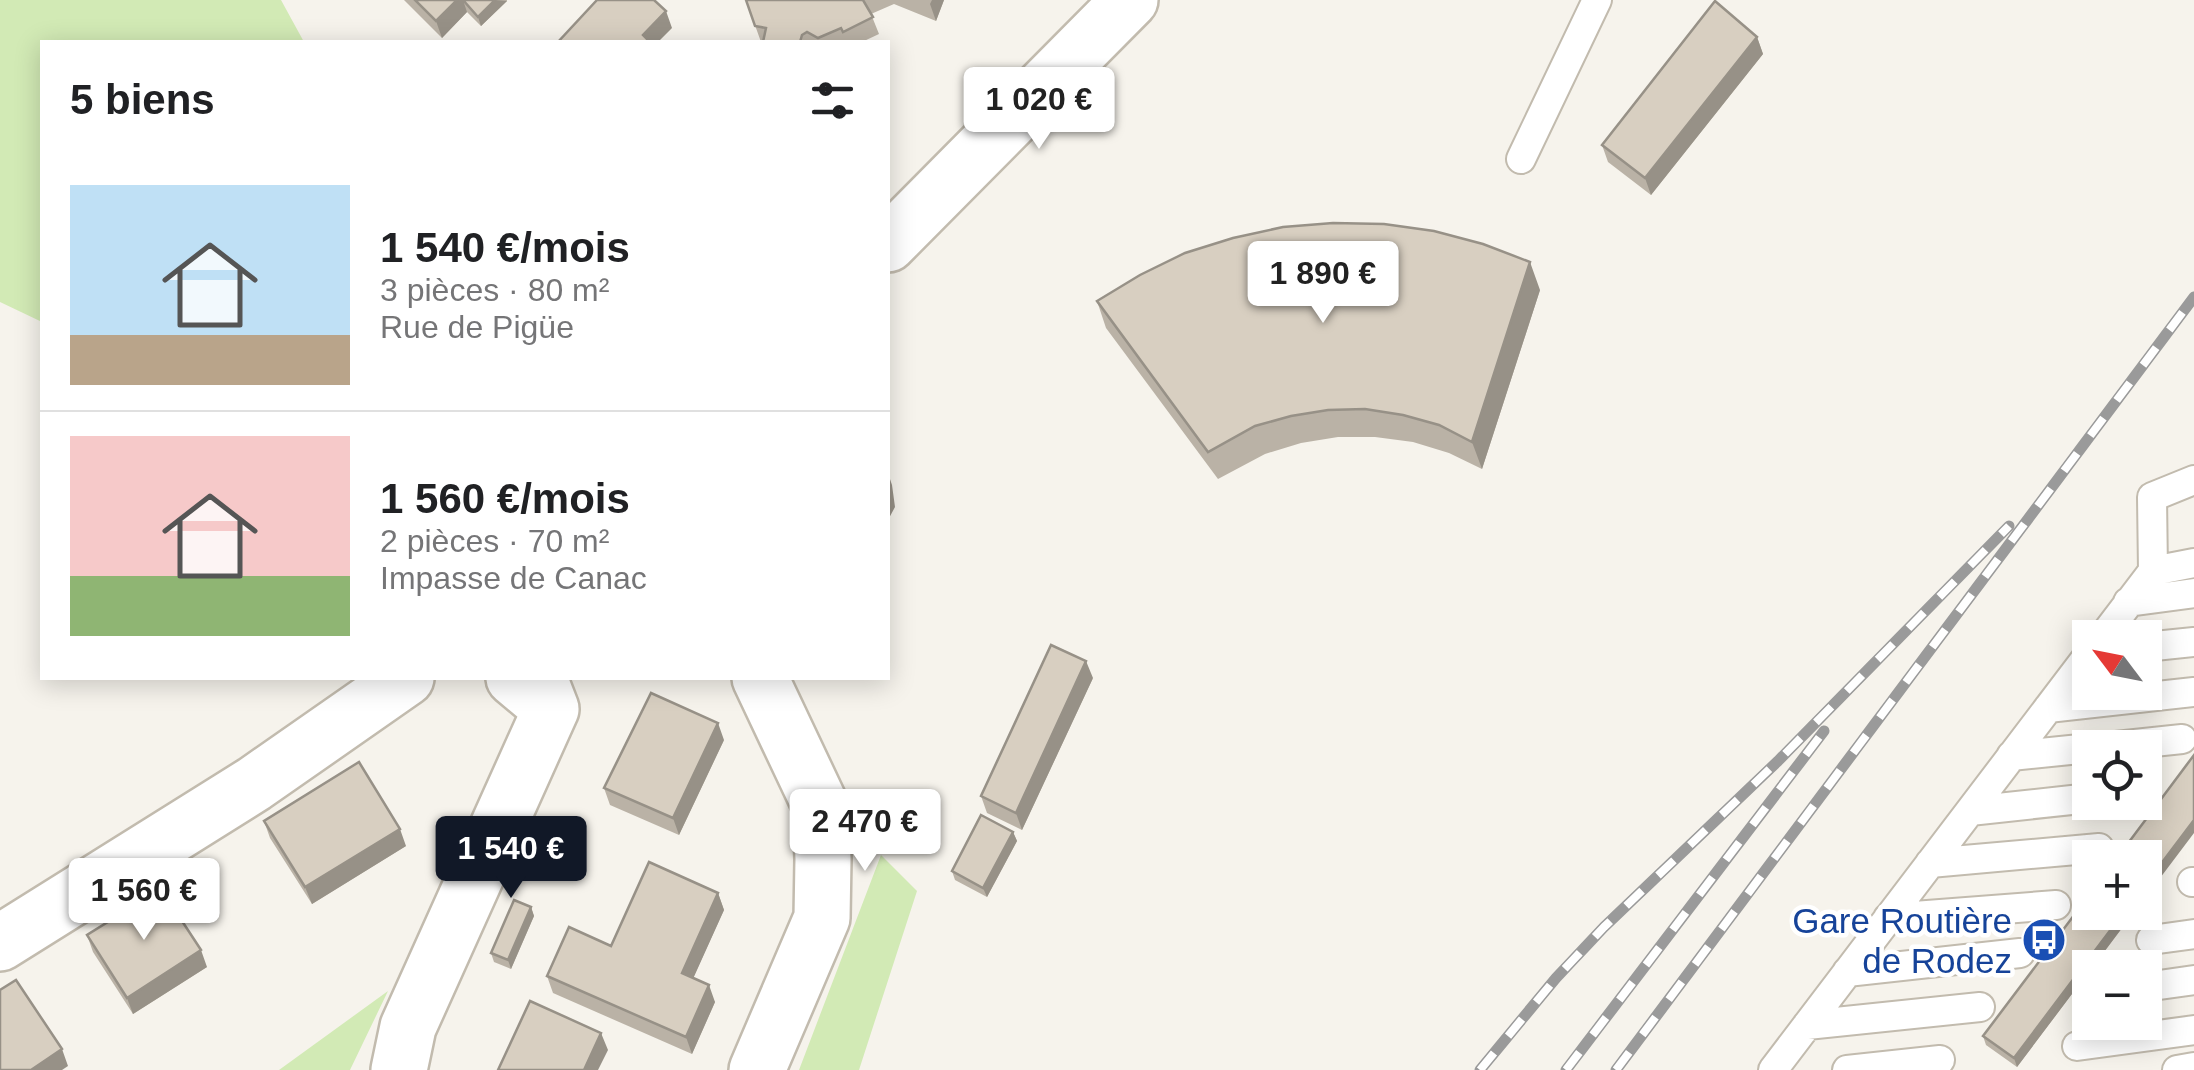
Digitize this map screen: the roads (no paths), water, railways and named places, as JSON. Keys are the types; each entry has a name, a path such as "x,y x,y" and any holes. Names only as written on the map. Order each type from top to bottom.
{"street":[{"path":"890,242 1130,0"},
{"path":"0,943 254,784 403,680"},
{"path":"757,1070 822,918 823,859 821,806 761,680"},
{"path":"398,1070 408,1027 534,688"}],"lane":[{"path":"1521,159 1597,0"},
{"path":"2115,620 2152,571 2152,497 2194,480"},
{"path":"2152,571 2194,563"},
{"path":"2128,602 2194,593"},
{"path":"2162,645 2194,642"},
{"path":"1772,1070 2072,677"},
{"path":"2048,708 2194,692"},
{"path":"2162,741 2182,739"},
{"path":"2011,756 2072,750"},
{"path":"1970,811 2072,800"},
{"path":"1930,863 2072,850"},
{"path":"1888,918 2056,905"},
{"path":"2151,940 2194,934"},
{"path":"1847,972 2020,953"},
{"path":"2162,985 2194,980"},
{"path":"1807,1025 1980,1007"},
{"path":"2077,1046 2194,1030"},
{"path":"1848,1070 1940,1060"},
{"path":"2176,1070 2194,1067"}],"railway":[{"path":"1616,1070 2194,297"},
{"path":"1480,1070 1604,927 1778,761 2009,526"},
{"path":"1566,1070 1824,731"}],"place":[{"name":"Gare Routière de Rodez","path":"2044,940"}]}
